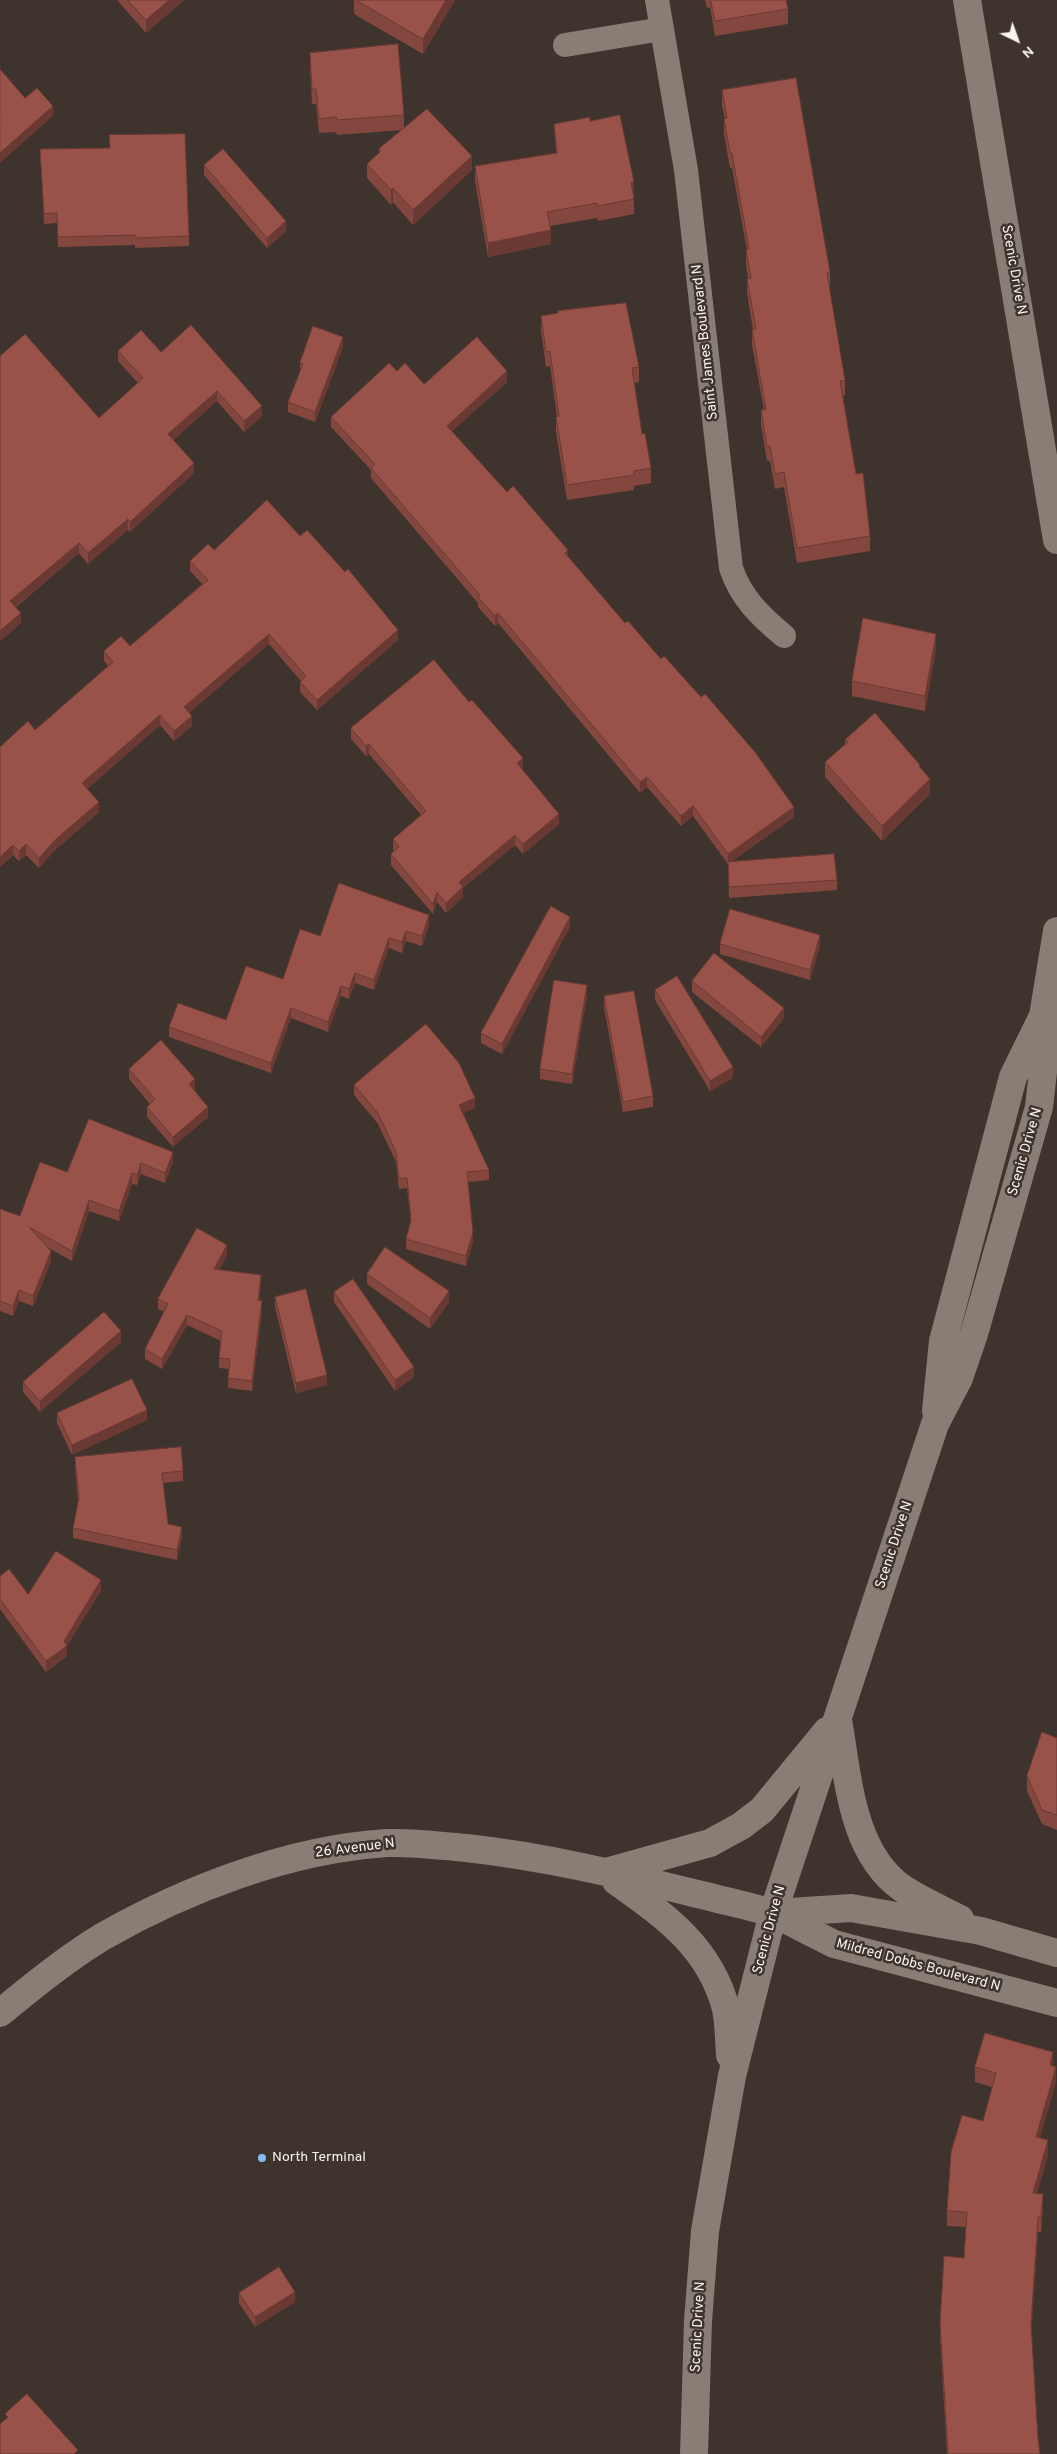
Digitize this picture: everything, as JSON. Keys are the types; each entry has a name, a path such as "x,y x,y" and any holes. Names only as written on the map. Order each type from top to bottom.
{"main road":[{"name":"Scenic Drive N","path":"967,0 1057,540"},
{"name":"Scenic Drive N","path":"694,2454 698,2321 705,2231 732,2076 773,1913 935,1424 962,1369 1039,1107 1045,1054 1043,1016 1057,931"},
{"path":"605,1872 710,1843 741,1826 762,1810 837,1718"},
{"path":"837,1718 858,1820 873,1856 902,1888 981,1931"},
{"name":"26 Avenue N","path":"6,2004 54,1969 103,1937 171,1903 254,1870 324,1850 389,1843 450,1846 510,1853 605,1872 773,1913"},
{"path":"605,1872 670,1920 692,1943 705,1963 726,2010 732,2076"},
{"path":"773,1913 851,1908 981,1931 1057,1953"},
{"name":"Mildred Dobbs Boulevard N","path":"773,1913 834,1944 1057,2003"}],"street":[{"name":"Saint James Boulevard N","path":"657,0 686,170 731,568 738,588 752,608 784,636"},
{"path":"564,45 662,29"}],"building":[{"path":"128,0 169,0 146,20"},
{"path":"356,0 446,0 423,39"},
{"path":"711,0 786,0 788,9 715,21"},
{"path":"398,44 404,115 337,120 336,117 319,119 316,89 312,89 310,53"},
{"path":"0,69 25,98 37,88 53,106 0,153"},
{"path":"796,78 830,272 827,273 845,380 840,381 856,474 863,473 870,536 797,548 784,472 775,474 770,446 767,446 761,410 766,410 752,330 756,329 747,279 751,278 746,250 749,249 724,119 727,118 722,90"},
{"path":"427,109 472,156 413,210 367,164 381,151 379,149"},
{"path":"620,115 634,182 631,182 634,199 598,206 597,203 547,212 551,230 488,243 475,166 557,153 554,124 590,117 590,121"},
{"path":"185,134 189,236 135,238 135,235 58,237 57,213 44,214 40,149 110,148 109,135"},
{"path":"223,149 286,221 267,238 204,165"},
{"path":"626,303 639,367 632,368 642,434 645,433 651,468 634,471 634,475 567,485 556,417 559,416 550,351 546,352 541,316 558,313 558,311"},
{"path":"191,325 262,406 244,421 217,391 168,434 194,463 130,522 128,519 88,553 79,543 10,601 21,613 0,631 0,356 25,334 99,418 143,378 118,351 141,330 161,352"},
{"path":"313,326 343,337 315,412 288,402 303,364 300,363"},
{"path":"477,337 507,371 447,426 507,492 513,486 568,550 565,553 625,623 628,621 661,659 664,656 701,697 705,694 755,752 794,807 728,854 693,806 681,816 647,777 640,782 498,613 495,616 478,597 480,595 371,468 375,464 331,417 389,363 397,371 405,363 424,384"},
{"path":"267,500 300,536 307,530 345,572 348,569 398,630 317,700 300,682 306,676 269,634 184,707 192,716 174,731 160,715 82,783 99,802 55,840 39,858 26,844 19,851 13,845 0,857 0,747 28,721 35,730 113,662 104,651 121,636 130,646 208,580 190,561 208,544 214,550"},
{"path":"863,618 936,634 925,696 852,681"},
{"path":"434,660 469,702 472,700 523,758 517,763 559,814 523,844 515,835 459,882 463,887 446,903 437,892 433,904 391,854 399,847 393,839 426,811 369,744 366,746 351,728"},
{"path":"875,713 930,779 882,826 825,762 848,742 845,740"},
{"path":"834,854 837,880 729,887 728,862"},
{"path":"339,883 429,915 422,936 406,931 402,942 389,938 374,980 355,973 349,989 341,986 328,1022 291,1008 271,1063 169,1027 178,1003 226,1020 246,966 283,979 300,929 320,936"},
{"path":"551,906 570,917 502,1044 481,1033"},
{"path":"730,909 820,935 810,970 720,944"},
{"path":"714,953 784,1008 761,1037 692,981"},
{"path":"677,976 733,1067 710,1081 655,990"},
{"path":"554,980 587,985 572,1074 540,1069"},
{"path":"634,991 653,1096 623,1102 604,996"},
{"path":"426,1024 459,1063 475,1098 459,1105 489,1170 467,1172 473,1232 466,1256 406,1239 411,1220 407,1178 399,1179 396,1152 378,1113 354,1085"},
{"path":"161,1040 195,1079 189,1084 208,1107 173,1137 147,1107 155,1099 129,1069"},
{"path":"89,1119 173,1152 165,1173 141,1163 137,1175 132,1173 119,1211 89,1200 72,1251 29,1227 51,1251 33,1296 19,1290 13,1306 0,1301 0,1209 20,1216 40,1162 67,1172"},
{"path":"197,1228 227,1245 214,1269 261,1275 258,1301 262,1300 252,1381 228,1378 230,1359 219,1358 222,1331 187,1315 162,1359 145,1349 168,1304 158,1299"},
{"path":"385,1247 449,1291 430,1318 367,1274"},
{"path":"353,1279 414,1367 395,1380 334,1292"},
{"path":"306,1289 327,1375 296,1383 275,1297"},
{"path":"104,1312 121,1331 40,1401 23,1382"},
{"path":"132,1379 147,1410 72,1445 57,1413"},
{"path":"181,1447 183,1471 162,1473 168,1524 182,1527 177,1550 73,1528 79,1498 75,1457"},
{"path":"56,1551 101,1580 64,1641 67,1646 46,1661 0,1599 0,1576 9,1569 28,1594"},
{"path":"1042,1732 1057,1738 1057,1815 1042,1810 1027,1776"},
{"path":"985,2033 1053,2052 1050,2065 1056,2067 1036,2137 1048,2140 1033,2193 1043,2194 1041,2217 1038,2217 1031,2324 1040,2454 948,2454 940,2322 944,2256 964,2258 967,2212 947,2211 951,2152 962,2115 983,2121 996,2073 975,2067"},
{"path":"279,2267 295,2292 255,2317 239,2293"},
{"path":"27,2394 78,2450 74,2454 0,2454 0,2424 8,2417 5,2414"}],"place":[{"name":"North Terminal","path":"262,2158"}]}
